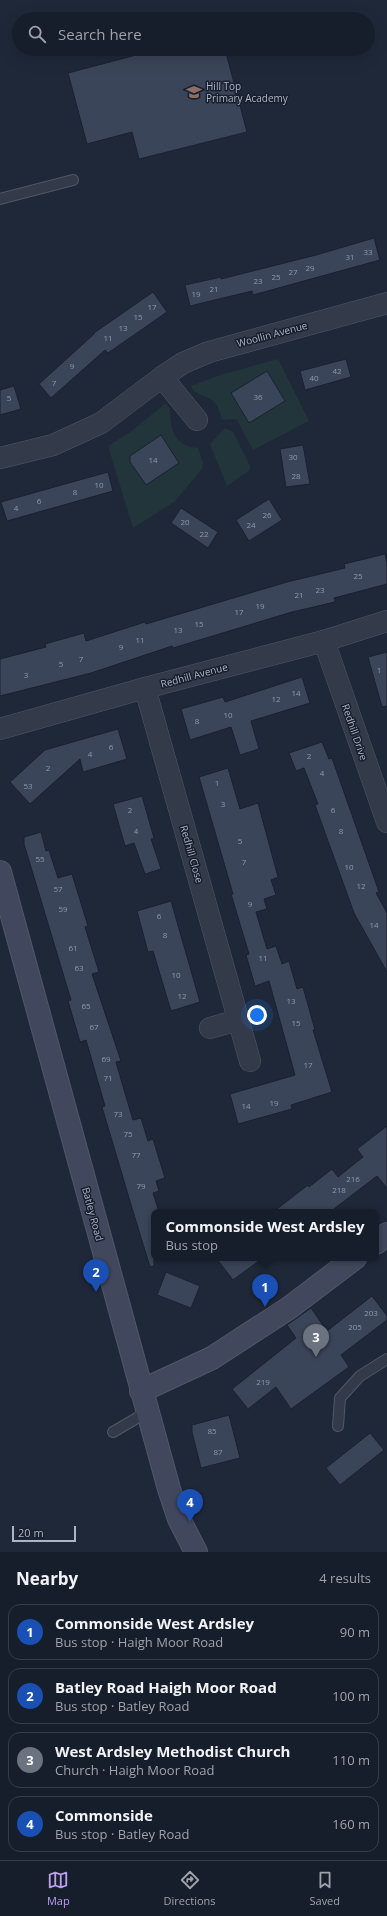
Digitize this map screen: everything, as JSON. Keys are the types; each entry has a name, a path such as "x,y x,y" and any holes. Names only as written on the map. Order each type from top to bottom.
{"street":[{"name":"Woollin Avenue","path":"0,458 53,445 101,423 162,376 183,363 209,352 387,303"},
{"path":"162,376 197,420"},
{"name":"Redhill Avenue","path":"0,729 145,688 324,641 387,621"},
{"name":"Redhill Drive","path":"324,641 387,822"},
{"name":"Redhill Close","path":"145,688 250,1062"},
{"name":"Batley Road","path":"0,872 144,1401 179,1519 196,1552"},
{"path":"210,1028 238,1020"},
{"path":"144,1401 289,1308 351,1261"}],"lane":[{"path":"0,199 73,180"},
{"path":"338,1426 340,1398 360,1376 387,1359"},
{"path":"113,1432 137,1418 144,1401"}],"green space":[{"path":"278,359 309,421 253,450 237,420 222,420 216,404 208,398 195,392 191,386 223,374"},
{"path":"165,404 170,408 172,429 178,440 190,447 198,448 203,463 202,469 174,502 133,528 108,446 129,433"},
{"path":"225,428 233,432 250,466 250,470 227,486 210,444"}],"building":[{"path":"132,56 227,56 247,132 139,159 132,132 87,144 68,73"},
{"path":"374,238 380,260 253,295 252,291 190,306 185,285 221,277 221,279 316,255"},
{"path":"153,292 167,312 108,353 105,350 51,398 39,384 94,333"},
{"path":"346,359 351,377 305,390 300,371"},
{"path":"267,371 285,401 249,423 231,393"},
{"path":"14,386 21,409 0,415 0,390"},
{"path":"161,435 179,463 146,485 130,462 130,456"},
{"path":"303,445 310,484 286,487 280,449"},
{"path":"108,472 113,491 7,521 1,502"},
{"path":"269,499 282,520 249,541 236,520"},
{"path":"181,508 218,532 208,548 171,523"},
{"path":"385,554 387,563 387,584 334,598 335,602 292,612 173,648 172,646 91,673 0,696 0,659 46,647 45,644 84,633 86,641 145,622 146,624 287,582 345,568 344,564"},
{"path":"387,652 387,706 382,707 368,657"},
{"path":"302,677 310,703 251,721 259,749 240,755 231,727 190,740 181,709 223,697 225,702"},
{"path":"118,729 127,759 83,772 80,759 30,804 10,782 45,750"},
{"path":"322,742 329,759 332,758 379,892 376,893 387,913 387,972 354,913 315,805 318,804 304,768 296,771 289,753"},
{"path":"228,768 240,809 258,803 278,877 271,880 276,895 264,899 267,909 256,912 267,949 276,946 282,964 289,961 297,989 303,987 315,1030 313,1030 332,1092 291,1105 292,1109 238,1124 230,1094 295,1075 269,981 255,986 246,955 249,954 231,894 233,894 199,777"},
{"path":"142,796 154,838 151,839 161,869 145,874 134,843 125,846 113,804"},
{"path":"41,832 46,851 49,850 58,878 72,874 88,926 85,927 99,972 92,974 121,1061 116,1062 133,1120 141,1118 148,1141 153,1139 165,1178 156,1181 159,1191 153,1193 158,1209 151,1209 151,1261 154,1261 154,1266 150,1267 132,1208 102,1107 105,1106 86,1040 80,1042 68,1001 71,1000 24,844 24,837"},
{"path":"171,901 200,1002 171,1011 153,951 148,952 137,911"},
{"path":"387,1126 387,1188 377,1176 334,1209 277,1209 332,1169 338,1177 363,1157 357,1149"},
{"path":"218,1261 259,1261 233,1280"},
{"path":"166,1272 200,1286 191,1308 157,1295"},
{"path":"372,1296 387,1316 387,1320 341,1355 349,1367 291,1409 276,1387 248,1409 232,1389 296,1338 287,1325 311,1308 327,1331"},
{"path":"229,1415 240,1458 201,1468 192,1432 192,1425"},
{"path":"370,1433 384,1450 340,1485 326,1468"}],"place":[{"name":"Hill Top Primary Academy","path":"194,92"},
{"name":"Batley Road Haigh Moor Road","path":"96,1292"},
{"name":"Commonside West Ardsley","path":"265,1307"},
{"name":"West Ardsley Methodist Church","path":"316,1357"},
{"name":"Commonside","path":"190,1522"}]}
